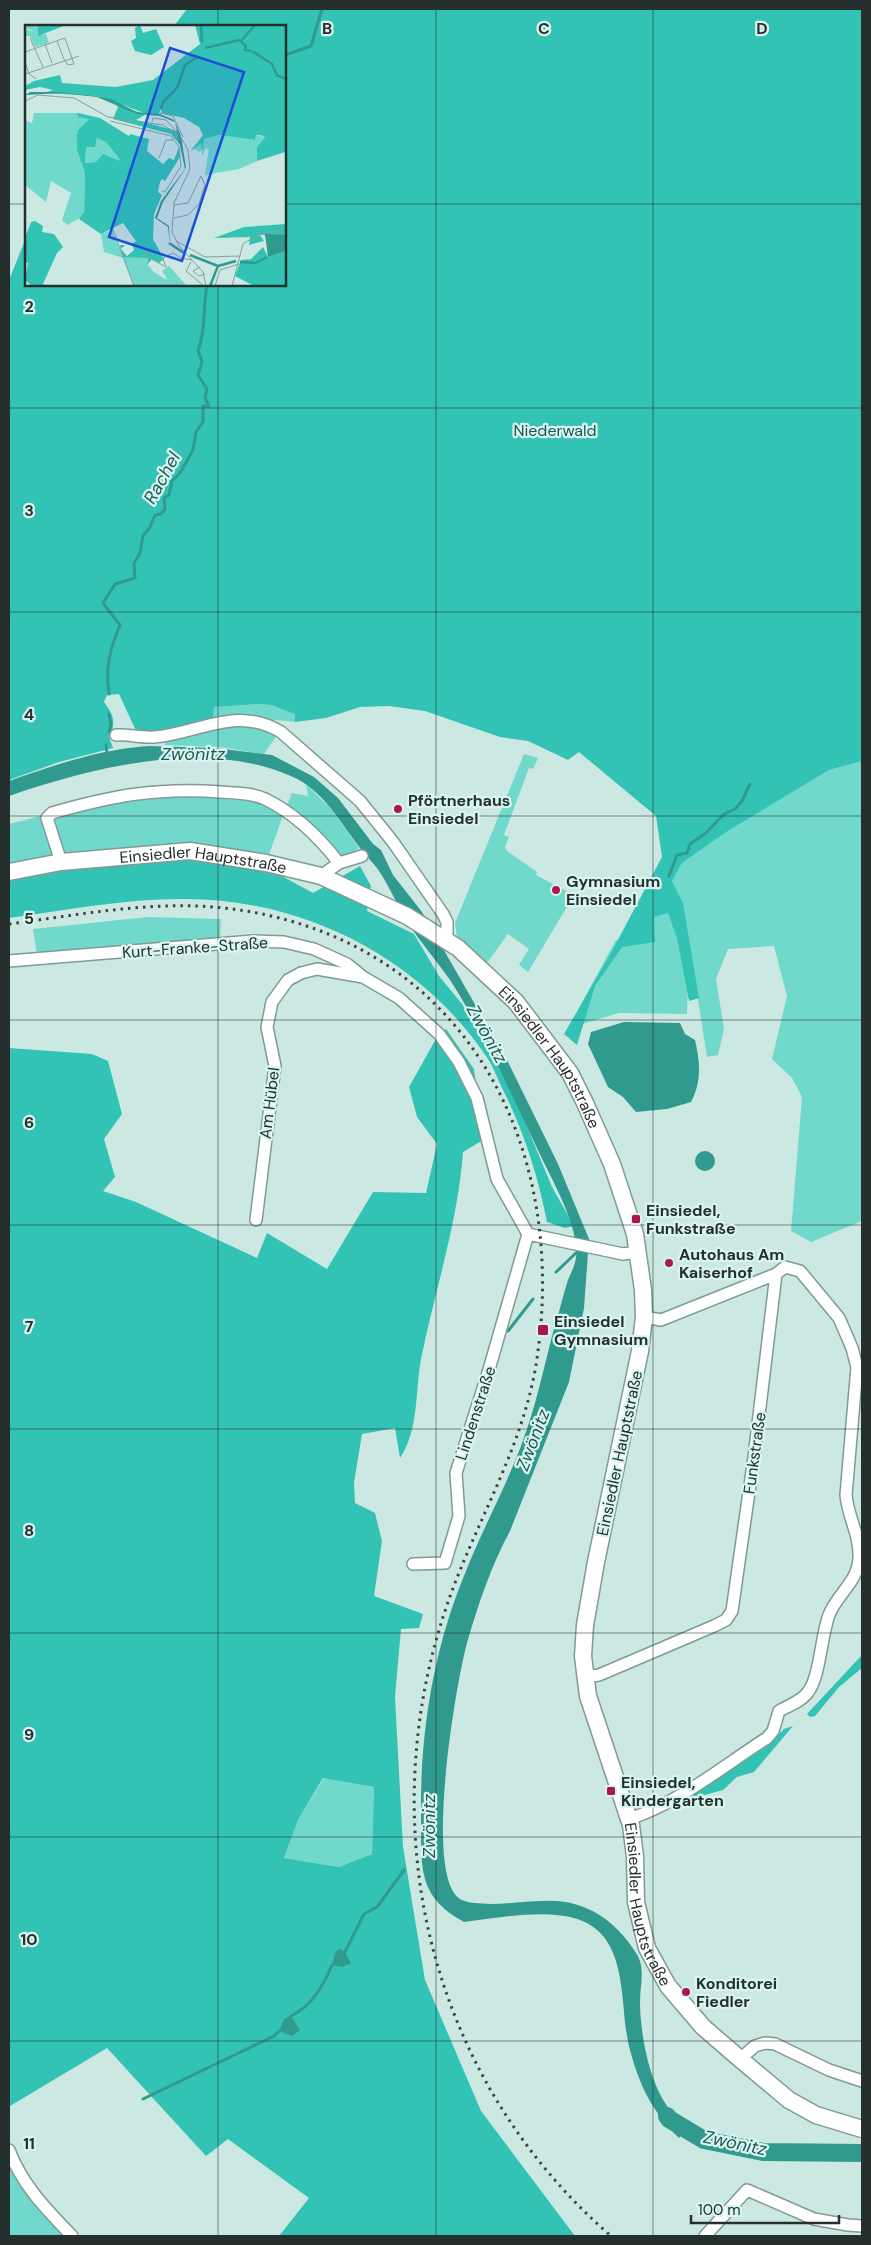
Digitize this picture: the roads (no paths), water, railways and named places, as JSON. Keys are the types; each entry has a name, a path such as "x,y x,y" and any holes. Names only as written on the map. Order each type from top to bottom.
{"main road":[{"name":"Einsiedler Hauptstraße","path":"9,872 61,862 190,851 266,863 321,876 384,904 448,940 516,1002 570,1073 612,1164 638,1252 644,1317 640,1351 585,1625 583,1656 585,1677 597,1725 629,1819 635,1857 636,1902 647,1948 668,1986 703,2026 740,2059 789,2100 816,2114 862,2129"}],"street":[{"path":"116,735 154,737 224,721 246,720 267,724 281,732 360,801 393,842 443,914 447,922 448,940"},
{"path":"61,862 47,818 52,813 131,793 205,791 243,793 266,800 296,817 321,840 339,863"},
{"path":"321,876 339,863 362,856"},
{"name":"Kurt-Franke-Straße","path":"9,961 254,941 276,942 314,948 347,964 362,978 399,998 439,1034 459,1062 477,1098 497,1179 528,1234"},
{"name":"Am Hübel","path":"256,1220 275,1066 267,1027 272,1002 288,980 317,968 362,978"},
{"path":"528,1234 623,1254 638,1252"},
{"name":"Lindenstraße","path":"413,1564 445,1563 459,1516 456,1474 528,1234"},
{"path":"629,1819 643,1814 685,1791 766,1738 774,1731 779,1711 808,1694 823,1630 831,1610 854,1578 859,1560 859,1537 847,1507 846,1495 857,1366 852,1348 839,1318 800,1271 785,1267 776,1274 661,1320 644,1317"},
{"name":"Funkstraße","path":"585,1677 599,1675 714,1626 726,1620 732,1610 754,1458 776,1274"},
{"path":"740,2059 755,2046 765,2043 775,2044 829,2070 862,2081"},
{"path":"9,2150 26,2183 40,2203 72,2236"},
{"path":"705,2236 747,2190 814,2218 862,2226"}],"water":[{"path":"149,746 215,748 272,755 314,777 338,798 373,844 381,850 393,875 422,912 507,1060 558,1164 589,1239 584,1308 569,1382 510,1531 480,1600 462,1664 450,1735 446,1777 443,1818 444,1854 449,1883 463,1901 490,1904 559,1901 573,1904 598,1914 628,1941 641,1964 640,2015 644,2045 653,2077 666,2104 676,2116 689,2126 679,2138 654,2108 638,2076 630,2050 619,1974 614,1955 606,1939 593,1926 562,1915 520,1915 464,1922 448,1912 429,1890 422,1864 421,1785 430,1693 453,1604 521,1446 540,1386 555,1325 576,1258 576,1245 569,1217 496,1062 462,1000 450,980 408,923 377,868 329,806 313,789 293,777 260,765 224,759 187,758 113,767 77,775 9,796 9,781 95,754"},
{"path":"624,1022 680,1023 685,1034 695,1040 699,1071 697,1087 691,1102 667,1109 636,1112 623,1097 608,1087 588,1044 591,1032"},
{"path":"701,1151 709,1151 715,1157 715,1165 709,1171 701,1171 695,1165 695,1157"},
{"path":"340,1949 345,1952 351,1963 342,1967 332,1965 336,1951"},
{"path":"291,2016 300,2030 292,2036 279,2031 284,2019"}],"waterway":[{"name":"Rachel","path":"286,55 311,46 322,9"},
{"name":"Rachel","path":"109,694 109,659 120,625 103,603 115,584 135,578 134,563 140,553 143,536 150,527 155,515 161,514 165,509 164,498 169,495 172,481 180,473 193,450 196,432 203,422 203,406 209,406 205,398 207,389 198,375 202,362 198,350 201,342 207,286"},
{"name":"Rachel","path":"109,714 111,724 109,732"},
{"name":"Rachel","path":"106,745 107,755"},
{"path":"669,876 677,855 687,853 690,844 706,833 724,814 735,809 742,801 750,784"},
{"path":"556,1272 577,1252"},
{"path":"508,1331 533,1299"},
{"path":"345,1952 364,1914 377,1907 404,1870"},
{"path":"291,2016 305,2007 316,1995 332,1965"},
{"path":"143,2099 274,2036 279,2031"},
{"name":"Zwönitz","path":"667,2116 704,2140 763,2152 862,2153"}],"railway":[{"path":"9,924 143,907 197,906 224,908 305,926 375,958 433,1002 479,1058 513,1122 534,1193 542,1270 538,1351 532,1385 523,1417 512,1449 447,1605 425,1690 415,1776 417,1862 432,1946 459,2027 498,2103 549,2173 611,2236"}],"place":[{"name":"Pförtnerhaus Einsiedel","path":"398,809"},
{"name":"Gymnasium Einsiedel","path":"556,890"},
{"name":"Einsiedel, Funkstraße","path":"636,1219"},
{"name":"Autohaus Am Kaiserhof","path":"669,1263"},
{"name":"Einsiedel Gymnasium","path":"543,1330"},
{"name":"Einsiedel, Kindergarten","path":"611,1791"},
{"name":"Konditorei Fiedler","path":"686,1992"}],"park label":[{"name":"Niederwald","path":"555,430"}]}
